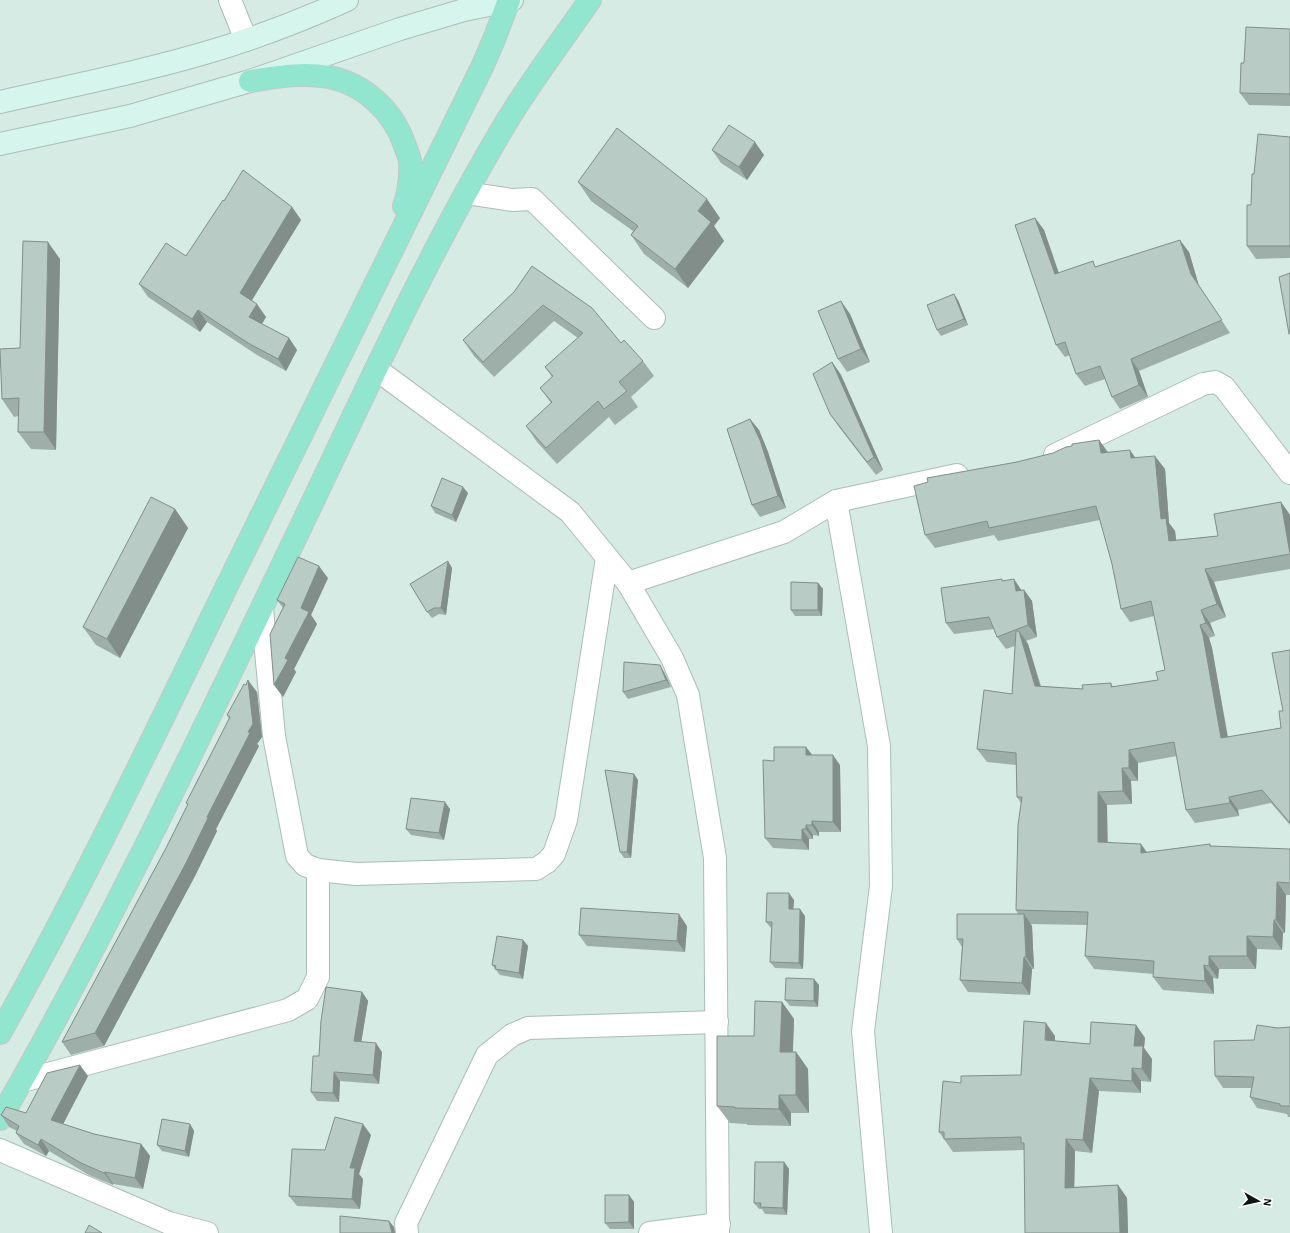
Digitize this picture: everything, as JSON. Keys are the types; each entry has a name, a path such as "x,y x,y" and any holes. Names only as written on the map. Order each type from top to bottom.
{"highway":[{"path":"0,1033 79,885 146,753 385,262 483,65 510,0"},
{"path":"0,1119 123,891 189,760 376,369 414,292 466,193 504,126 534,78 590,0"},
{"path":"250,81 294,75 330,77 349,83 367,93 382,106 394,122 403,140 410,160 410,178 407,198 385,262"}],"main road":[{"path":"0,102 136,72 225,47 305,18 347,0"},
{"path":"0,144 130,116 250,81 407,27 464,10 510,0"}],"street":[{"path":"230,0 246,40"},
{"path":"466,193 512,200 532,199 654,318"},
{"path":"376,369 570,512 628,583 672,658 688,695 715,858 718,1228 650,1233"},
{"path":"1038,459 1059,454 1204,384 1215,382 1224,387 1290,473"},
{"path":"628,583 784,532 836,501 934,479 979,471"},
{"path":"836,501 879,746 881,886 863,1031 881,1233"},
{"path":"262,609 274,736 297,856 305,865 318,870 356,874 536,869 547,862 554,854 566,820 607,558"},
{"path":"22,1080 288,1010 307,999 318,977 318,870"},
{"path":"407,1233 406,1223 487,1055 512,1035 528,1028 717,1022"},
{"path":"0,1150 169,1223 206,1233"}],"building":[{"path":"1246,27 1290,29 1290,94 1240,93 1241,63 1244,63"},
{"path":"729,125 755,142 739,167 712,150"},
{"path":"617,128 707,199 698,211 711,222 675,269 631,235 638,226 578,182"},
{"path":"1258,134 1290,137 1290,246 1247,246 1247,205 1251,205 1252,174 1254,174"},
{"path":"243,170 292,207 240,293 257,304 249,317 289,338 278,359 248,343 198,310 192,319 139,284 166,243 186,256 223,200 224,201"},
{"path":"1035,218 1055,274 1093,261 1095,267 1180,240 1191,274 1222,320 1131,359 1139,385 1112,397 1100,366 1076,374 1065,342 1056,345 1015,225"},
{"path":"23,241 48,242 44,432 18,432 19,398 2,399 0,349 20,348"},
{"path":"532,266 592,308 621,343 624,340 643,361 619,382 627,391 604,409 598,401 546,448 526,426 552,402 540,388 553,376 545,367 583,333 543,305 483,362 463,340 514,292"},
{"path":"1290,273 1290,334 1289,334 1279,277"},
{"path":"954,294 964,319 937,330 927,305"},
{"path":"841,301 861,349 838,359 818,311"},
{"path":"832,362 874,457 867,462 830,414 813,374"},
{"path":"750,419 760,440 778,496 752,505 727,429"},
{"path":"1099,440 1101,453 1130,450 1131,458 1155,456 1161,519 1166,518 1169,541 1218,536 1214,514 1281,502 1290,554 1205,569 1217,604 1201,610 1206,623 1200,625 1221,738 1281,728 1279,711 1283,711 1272,653 1290,650 1290,823 1262,790 1229,797 1230,803 1186,810 1174,742 1129,750 1129,768 1122,768 1123,791 1098,792 1098,842 1141,844 1141,853 1210,844 1210,846 1290,849 1290,883 1277,882 1276,920 1274,920 1273,937 1247,936 1247,956 1209,956 1209,966 1204,965 1205,981 1153,977 1154,961 1085,956 1088,912 1016,910 1018,825 1022,797 1017,797 1016,753 977,749 984,690 1012,694 1016,631 1019,631 1035,686 1083,689 1082,685 1111,683 1111,687 1158,680 1156,672 1165,670 1151,601 1121,609 1112,564 1096,506 989,528 987,521 925,535 914,486 928,482 927,478 1017,462 1053,453 1072,446 1072,444"},
{"path":"442,478 463,487 452,515 431,506"},
{"path":"151,497 175,509 107,639 83,627"},
{"path":"298,557 319,566 301,608 309,612 285,658 288,660 274,685 270,634 285,604 277,600"},
{"path":"448,561 441,608 434,608 427,612 410,584"},
{"path":"1002,579 1002,581 1014,579 1016,591 1024,590 1028,625 997,637 989,617 946,623 941,588"},
{"path":"791,582 818,583 818,610 791,610"},
{"path":"624,662 660,665 666,680 623,692"},
{"path":"248,680 253,724 248,732 250,733 207,817 208,818 186,863 95,1033 62,1042 166,848 188,804 186,803 230,717 227,715 244,684 246,685"},
{"path":"774,747 806,747 806,755 833,755 833,822 812,821 812,825 806,825 806,829 802,829 802,840 765,838 763,760 774,761"},
{"path":"605,770 634,774 627,852 620,852"},
{"path":"411,798 445,802 439,833 406,829"},
{"path":"767,893 789,893 789,909 800,909 799,963 770,962 772,922 766,922"},
{"path":"581,908 679,914 677,941 579,935"},
{"path":"957,914 1024,914 1026,957 1024,957 1022,983 960,980 963,939 957,939"},
{"path":"497,936 523,940 519,973 495,969 496,966 492,965"},
{"path":"786,978 814,979 814,1001 785,1000"},
{"path":"326,987 362,992 354,1041 376,1043 373,1075 334,1072 333,1093 311,1092 313,1056 319,1056 321,1021"},
{"path":"755,1001 782,1002 780,1052 796,1052 796,1095 779,1095 779,1109 717,1106 717,1036 754,1036"},
{"path":"1024,1021 1046,1023 1045,1040 1090,1044 1091,1022 1136,1025 1134,1046 1143,1046 1142,1069 1132,1068 1132,1081 1090,1078 1083,1140 1066,1139 1065,1188 1118,1185 1120,1233 1025,1233 1024,1143 1021,1143 1021,1137 944,1139 944,1132 939,1132 943,1081 961,1083 961,1076 1021,1075"},
{"path":"1257,1025 1278,1028 1290,1027 1290,1106 1280,1106 1280,1104 1250,1097 1254,1077 1215,1076 1214,1041 1254,1040"},
{"path":"80,1065 51,1120 94,1134 141,1144 135,1178 104,1173 81,1163 41,1139 38,1145 16,1133 19,1126 1,1115 6,1107 26,1113 47,1073"},
{"path":"335,1117 363,1124 350,1168 355,1168 352,1199 289,1196 292,1149 325,1150"},
{"path":"162,1119 190,1124 185,1151 157,1145"},
{"path":"755,1162 784,1162 783,1208 760,1207 761,1203 754,1203"},
{"path":"605,1195 629,1195 629,1222 605,1223"},
{"path":"340,1216 389,1221 392,1233 340,1233"},
{"path":"89,1225 102,1233 85,1233"}]}
